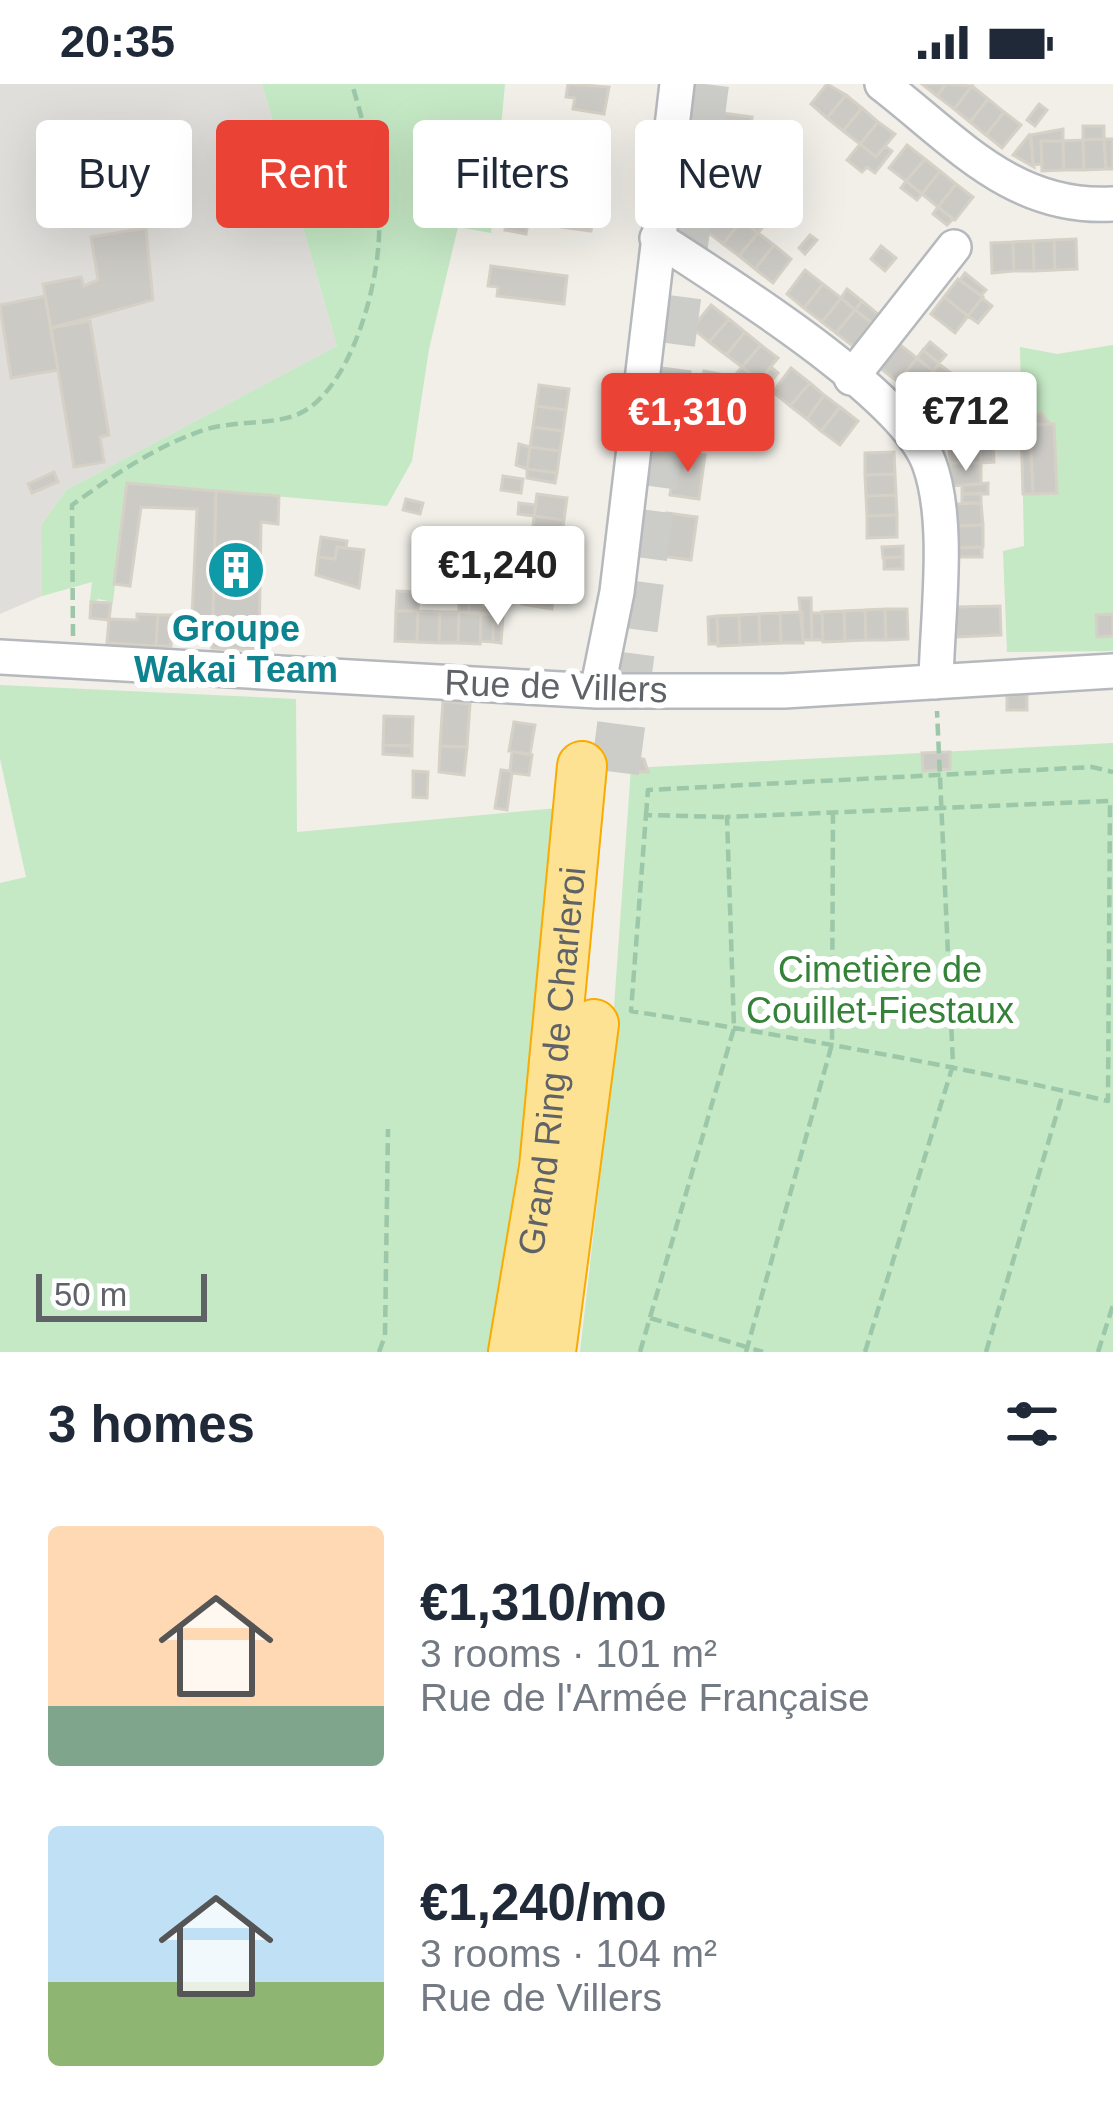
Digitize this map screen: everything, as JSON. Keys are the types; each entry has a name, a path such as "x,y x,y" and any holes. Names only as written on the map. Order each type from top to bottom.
{"highway":[{"name":"Grand Ring de Charleroi","path":"514,1352 599,769 578,1176 551,1352"}],"street":[{"path":"597,691 616,592 677,84"},
{"path":"883,84 1008,182 1036,197 1113,205"},
{"path":"657,238 894,411 928,460 938,500 936,682"},
{"path":"851,378 954,247"},
{"name":"Rue de Villers","path":"0,657 597,691 784,691 1113,670"}],"path":[{"path":"73,660 72,505 132,462 208,429 304,411 344,373 364,315 380,223 370,142 352,84"},
{"path":"865,1352 953,1065 936,682"},
{"path":"646,815 727,817 1111,801 1110,1102 953,1065 631,1011 646,815 648,790 1092,767 1113,772"},
{"path":"746,1350 832,1044 833,811"},
{"path":"640,1352 734,1028 727,817"},
{"path":"986,1352 1063,1091"},
{"path":"380,1352 385,1336 388,1130"},
{"path":"1098,1352 1113,1305"},
{"path":"650,1318 764,1352"}],"shaded area":[{"path":"0,84 262,84 272,120 216,120 216,228 303,228 337,346 66,490 41,525 42,596 0,614"}],"green space":[{"path":"262,84 505,84 502,120 413,120 413,228 458,228 429,349 412,461 387,506 127,483 113,602 98,599 89,609 92,582 42,596 41,525 66,490 337,346 303,228 389,228 389,120 272,120"},
{"path":"1113,345 1113,651 1007,652 1003,551 1024,546 1020,347 1057,354"},
{"path":"0,685 296,699 297,832 569,807 491,1352 0,1352 0,883 26,877 0,759"},
{"name":"Cimetière de Couillet-Fiestaux","path":"1113,743 1113,1352 580,1352 605,1134 631,768"}],"building":[{"path":"568,84 609,87 604,114 573,109 575,98 566,97"},
{"path":"827,84 846,95 827,118 811,104"},
{"path":"922,84 946,84 937,96"},
{"path":"946,84 972,86 954,109 937,96"},
{"path":"972,86 988,99 970,122 954,109"},
{"path":"846,95 862,108 843,131 827,118"},
{"path":"988,99 1004,112 986,135 970,122"},
{"path":"1039,104 1047,110 1035,126 1027,120"},
{"path":"862,108 878,122 860,144 843,131"},
{"path":"1004,112 1021,125 1002,148 986,135"},
{"path":"722,113 752,117 752,120 721,120"},
{"path":"878,122 895,134 876,157 860,144"},
{"path":"1083,126 1104,126 1104,139 1083,140"},
{"path":"1063,129 1063,141 1041,141 1042,164 1033,165 1031,135"},
{"path":"1030,137 1034,167 1013,155"},
{"path":"1104,139 1106,169 1084,170 1083,140"},
{"path":"1104,139 1113,139 1113,169 1106,169"},
{"path":"1083,140 1084,170 1064,170 1063,141"},
{"path":"1041,141 1063,141 1064,170 1042,171"},
{"path":"860,144 876,157 885,146 892,151 875,173 867,167 862,172 847,160"},
{"path":"907,145 925,159 906,181 889,168"},
{"path":"925,159 940,171 922,194 906,181"},
{"path":"940,171 956,184 938,207 922,194"},
{"path":"906,181 922,194 917,200 901,188"},
{"path":"956,184 973,197 955,220 938,207"},
{"path":"938,207 953,219 947,225 933,214"},
{"path":"146,228 153,300 51,328 43,284 81,277 84,286 98,280 91,237"},
{"path":"707,228 736,228 723,244"},
{"path":"736,228 758,233 739,256 723,244"},
{"path":"758,233 774,245 755,269 739,256"},
{"path":"810,235 817,240 805,254 799,248"},
{"path":"1076,239 1077,269 1055,270 1054,240"},
{"path":"1054,240 1055,270 1034,271 1033,241"},
{"path":"1033,241 1034,271 1014,271 1013,242"},
{"path":"1013,242 1014,271 992,273 991,243"},
{"path":"774,245 791,259 773,283 755,269"},
{"path":"881,246 896,258 885,271 871,259"},
{"path":"491,266 567,276 564,304 497,296 498,287 488,286"},
{"path":"805,270 823,284 804,308 787,294"},
{"path":"965,273 986,290 981,296 960,280"},
{"path":"958,279 983,297 968,316 944,297"},
{"path":"823,284 841,298 822,322 804,308"},
{"path":"847,289 862,301 855,310 841,298"},
{"path":"45,296 58,370 11,378 0,305"},
{"path":"944,297 968,316 955,333 931,314"},
{"path":"841,298 855,310 836,333 822,322"},
{"path":"982,298 992,306 978,323 968,316"},
{"path":"862,301 878,314 872,323 855,310"},
{"path":"711,305 729,319 709,342 692,328"},
{"path":"855,310 872,323 854,347 836,333"},
{"path":"729,319 745,332 726,355 709,342"},
{"path":"90,321 109,435 100,437 104,462 74,467 51,328"},
{"path":"745,332 761,345 742,367 726,355"},
{"path":"930,342 946,355 939,363 923,350"},
{"path":"899,344 917,358 898,382 880,368"},
{"path":"761,345 778,358 759,381 742,367"},
{"path":"923,350 939,363 933,371 917,358"},
{"path":"917,358 933,371 914,394 898,382"},
{"path":"939,364 955,376 949,383 933,371"},
{"path":"742,367 758,381 751,389 736,374"},
{"path":"771,367 778,373 761,394 753,387"},
{"path":"791,368 810,383 790,406 773,392"},
{"path":"704,371 732,380 725,389 702,383"},
{"path":"933,371 949,383 930,407 914,394"},
{"path":"955,376 982,398 979,432 950,432 947,421 966,397 949,383"},
{"path":"810,383 824,395 807,419 790,406"},
{"path":"949,383 966,397 947,421 930,407"},
{"path":"539,385 569,389 566,410 536,406"},
{"path":"684,390 713,394 707,437 678,433"},
{"path":"824,395 840,407 821,431 807,419"},
{"path":"536,406 566,410 563,431 533,427"},
{"path":"840,407 858,421 840,445 821,431"},
{"path":"1041,413 1050,424 1030,425 1030,416"},
{"path":"1054,424 1057,493 1033,494 1030,425"},
{"path":"1021,425 1030,425 1033,494 1023,494"},
{"path":"533,427 563,431 560,451 530,447"},
{"path":"988,428 996,436 988,444 980,436"},
{"path":"980,440 981,463 950,463 949,442"},
{"path":"993,441 994,462 981,463 980,442"},
{"path":"519,444 530,447 527,469 516,465"},
{"path":"530,447 560,451 557,473 527,469"},
{"path":"676,451 705,455 699,499 670,495"},
{"path":"894,452 895,474 865,475 865,453"},
{"path":"950,463 981,463 981,484 951,486"},
{"path":"527,469 557,473 555,483 527,478"},
{"path":"54,472 58,482 32,493 28,484"},
{"path":"895,474 896,495 866,496 865,475"},
{"path":"503,476 523,479 521,493 501,490"},
{"path":"127,483 216,491 213,617 192,616 197,509 141,507 130,586 114,584"},
{"path":"988,483 988,494 962,494 962,485"},
{"name":"Groupe Wakai Team","path":"216,491 279,496 278,524 261,522 259,650 212,648"},
{"path":"981,493 981,503 962,503 962,494"},
{"path":"537,494 567,498 564,520 534,516"},
{"path":"896,495 897,515 867,516 866,496"},
{"path":"406,499 423,503 420,514 403,510"},
{"path":"519,503 536,505 534,516 518,514"},
{"path":"981,503 983,525 952,526 952,504"},
{"path":"667,513 697,517 691,560 661,556"},
{"path":"897,515 897,537 867,538 867,516"},
{"path":"534,516 564,520 561,542 532,538"},
{"path":"983,525 983,547 953,548 952,526"},
{"path":"321,537 347,541 346,548 337,547 335,559 318,557"},
{"path":"903,546 903,557 883,558 882,547"},
{"path":"337,547 364,550 359,588 316,575 318,557 335,559"},
{"path":"982,547 982,557 956,557 955,548"},
{"path":"531,549 558,553 557,564 529,560"},
{"path":"903,557 903,569 884,569 884,558"},
{"path":"529,560 558,564 555,586 525,582"},
{"path":"519,563 528,564 525,582 514,580"},
{"path":"525,582 555,586 552,609 522,604"},
{"path":"397,591 419,592 418,611 396,611"},
{"path":"459,598 469,598 469,613 459,612"},
{"path":"469,598 481,600 481,608 492,608 493,615 469,613"},
{"path":"799,598 811,598 812,640 803,640"},
{"path":"91,602 111,603 109,620 90,618"},
{"path":"1000,606 1001,635 957,637 956,607"},
{"path":"885,609 886,640 866,640 865,610"},
{"path":"885,609 907,609 908,639 886,640"},
{"path":"865,610 866,640 845,641 844,611"},
{"path":"396,611 418,611 417,642 395,641"},
{"path":"418,611 440,612 439,643 417,642"},
{"path":"844,611 845,641 823,642 822,612"},
{"path":"440,612 459,612 458,643 439,643"},
{"path":"459,612 481,613 480,644 458,643"},
{"path":"802,612 803,643 781,643 780,613"},
{"path":"481,613 493,615 493,642 480,641"},
{"path":"780,613 781,643 760,644 759,614"},
{"path":"811,613 822,613 823,640 812,640"},
{"path":"137,614 158,615 156,646 107,643 109,619 137,620"},
{"path":"759,614 760,644 740,645 739,615"},
{"path":"1113,614 1113,636 1097,637 1096,615"},
{"path":"158,615 173,615 171,646 156,646"},
{"path":"173,615 182,616 181,639 171,639"},
{"path":"493,615 503,615 501,643 493,642"},
{"path":"739,615 740,645 718,646 717,616"},
{"path":"717,616 718,644 709,644 708,617"},
{"path":"1027,694 1027,710 1007,710 1007,695"},
{"path":"443,701 470,704 467,747 440,746"},
{"path":"384,716 413,717 412,746 383,745"},
{"path":"514,722 535,725 530,754 509,751"},
{"path":"383,745 412,746 412,756 383,754"},
{"path":"440,746 467,747 464,775 439,772"},
{"path":"512,752 532,755 529,775 512,773 507,810 495,808 501,770 510,771"},
{"path":"950,752 950,769 923,771 922,753"},
{"path":"636,758 644,759 648,772 635,771"},
{"path":"413,771 428,772 427,798 413,797"}],"tunnel":[{"path":"615,772 705,84"}],"place":[{"name":"Groupe Wakai Team","path":"236,570"}]}
